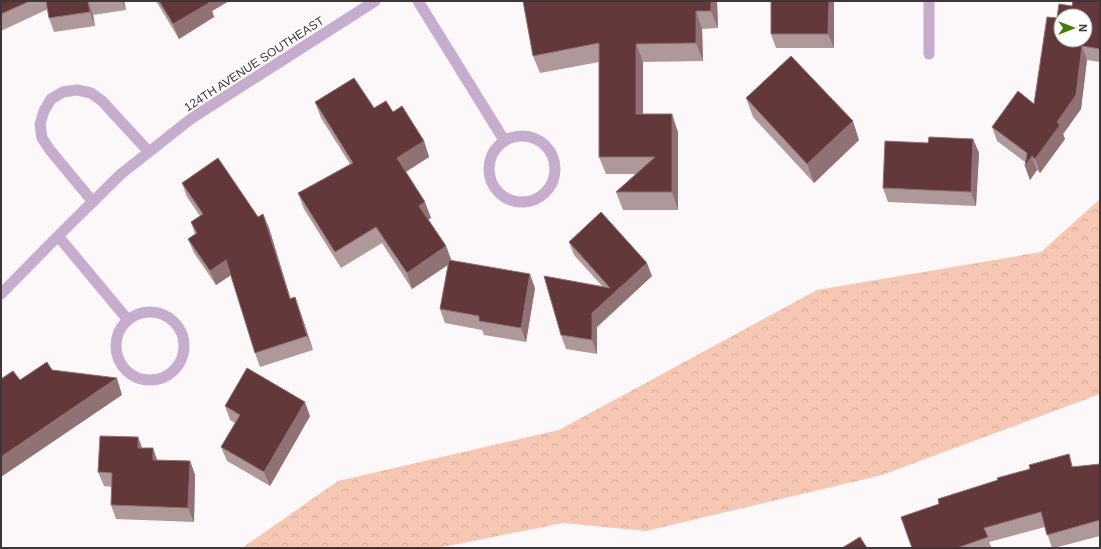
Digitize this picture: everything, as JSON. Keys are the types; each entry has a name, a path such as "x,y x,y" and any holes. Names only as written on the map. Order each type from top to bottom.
{"street":[{"name":"124TH AVENUE SOUTHEAST","path":"1,294 121,174 192,118 374,1"},
{"path":"418,1 504,140"},
{"path":"930,1 930,54"},
{"path":"93,202 50,150 42,138 40,124 44,111 51,99 63,92 77,90 91,93 102,101 149,152"},
{"path":"517,136 530,136 541,141 551,151 555,163 555,176 550,188 540,197 528,202 514,202 503,196 494,187 489,174 490,161 495,149 504,140 517,136"},
{"path":"58,236 128,320"},
{"path":"153,311 166,315 177,324 184,336 185,349 181,362 173,372 161,379 147,381 134,377 124,368 117,356 116,343 120,330 128,320 140,313 153,311"}],"green space":[{"path":"1100,199 1100,394 882,475 646,531 563,523 438,548 242,548 338,481 559,430 817,290 1041,252"}],"building":[{"path":"1,1 30,1 1,14"},
{"path":"46,1 88,1 90,12 49,18"},
{"path":"159,1 208,1 209,3 173,24"},
{"path":"523,1 711,1 711,11 696,11 696,43 636,44 636,114 672,114 672,192 616,192 655,157 599,157 599,43 533,56"},
{"path":"771,1 829,1 828,34 771,34"},
{"path":"1073,1 1100,1 1100,49 1093,48 1093,8 1058,8 1059,4 1072,6"},
{"path":"1047,17 1053,18 1053,48 1082,48 1076,95 1057,122 1060,125 1035,159 1032,156 1025,166 1027,153 992,127 1018,91 1034,104"},
{"path":"791,56 853,121 807,164 746,98"},
{"path":"354,78 374,108 386,101 393,112 402,106 424,141 397,158 425,202 419,206 446,246 407,273 376,227 335,252 298,193 353,163 315,102"},
{"path":"929,137 973,139 971,192 883,188 885,141 928,143"},
{"path":"218,158 258,217 263,214 290,299 295,297 307,336 255,353 226,260 210,271 188,239 197,233 191,222 203,214 182,183"},
{"path":"601,212 647,263 592,313 592,340 561,335 544,276 610,288 569,242"},
{"path":"449,260 530,274 521,328 479,321 479,316 440,309"},
{"path":"47,362 52,370 117,378 1,457 1,379 13,371 20,380"},
{"path":"247,368 305,402 264,472 221,447 240,415 225,406"},
{"path":"100,436 138,437 138,448 153,448 153,460 190,461 188,508 111,505 112,473 98,472"},
{"path":"1069,454 1072,467 1100,464 1100,520 1047,535 1041,512 984,528 988,537 957,548 912,548 901,517 939,504 938,499 998,480 997,478 1030,469 1029,465"},
{"path":"860,537 867,548 842,548"}]}
